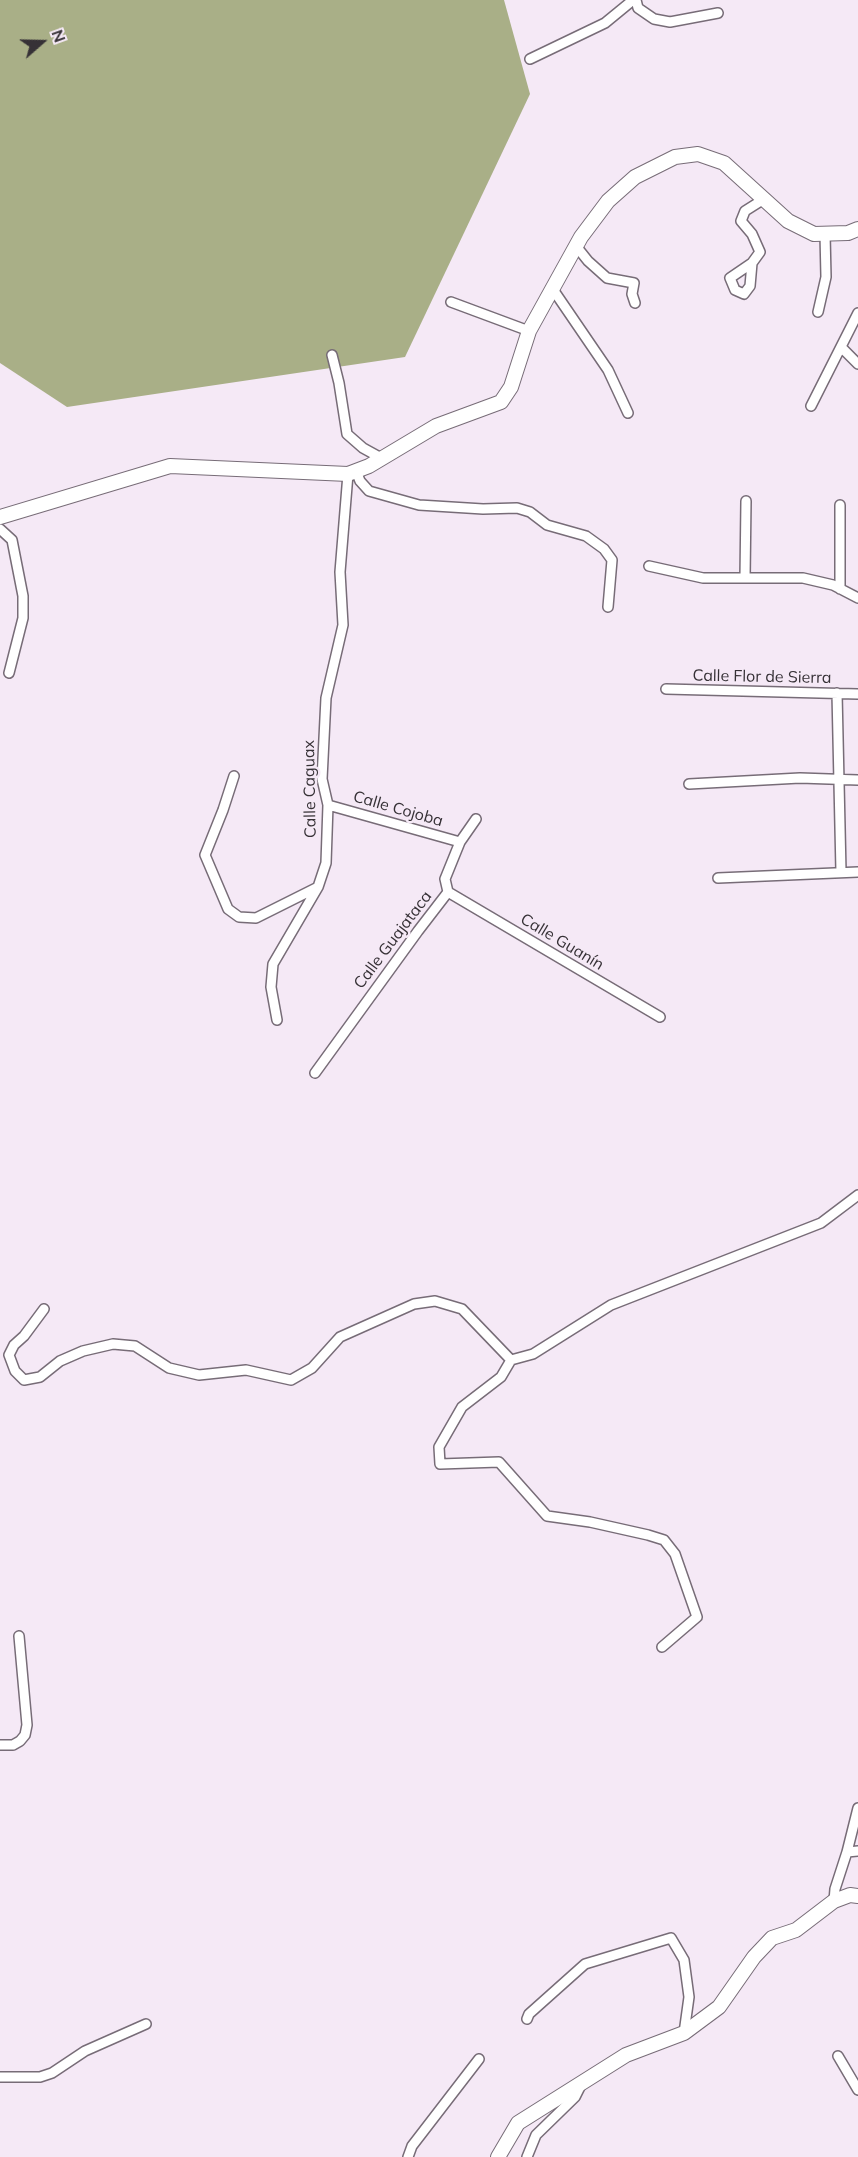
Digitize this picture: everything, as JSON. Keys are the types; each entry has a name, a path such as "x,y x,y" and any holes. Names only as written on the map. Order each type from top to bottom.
{"street":[{"path":"530,59 605,23 634,0 638,8 654,19 670,21 718,13"},
{"path":"0,517 170,466 352,473 383,459 436,426 501,402 511,387 529,331 576,246 608,201 635,177 675,157 698,154 724,163 788,221 814,234 848,233 858,229"},
{"path":"752,262 760,252 752,234 741,221 745,211 764,199"},
{"path":"818,312 826,277 825,234"},
{"path":"576,246 588,261 607,278 634,283 632,294 635,303"},
{"path":"552,288 608,370 628,413"},
{"path":"451,302 529,331"},
{"path":"811,406 858,313"},
{"path":"841,347 858,364"},
{"path":"332,354 347,434 363,448 383,459"},
{"path":"352,473 369,490 419,505 483,509 517,508 530,512 547,525 586,536 604,549 612,560 608,607"},
{"name":"Calle Caguax","path":"277,1020 271,987 273,964 318,887 326,863 328,805 322,779 326,698 343,625 340,572 352,473"},
{"path":"745,578 746,501"},
{"path":"840,505 840,589"},
{"path":"0,529 12,540 23,596 23,618 9,672"},
{"path":"649,566 703,578 803,578 832,585 858,598"},
{"name":"Calle Flor de Sierra","path":"666,689 858,694"},
{"path":"837,693 841,872"},
{"path":"234,776 204,855 228,909 238,917 256,918 318,887"},
{"path":"689,784 800,778 858,780"},
{"name":"Calle Cojoba","path":"328,805 459,842"},
{"name":"Calle Guajataca","path":"315,1073 448,892 445,879 459,842 476,819"},
{"path":"718,878 858,872"},
{"name":"Calle Guanín","path":"448,892 660,1017"},
{"path":"662,1647 697,1617 675,1554 664,1540 648,1534 547,1516 499,1462 440,1464 439,1447 462,1407 501,1377 511,1360 533,1354 611,1305 821,1223 858,1195"},
{"path":"44,1309 24,1336 14,1345 9,1355 15,1371 24,1380 40,1377 60,1361 83,1351 113,1344 135,1347 170,1368 199,1375 246,1370 291,1380 312,1368 340,1337 414,1304 435,1301 462,1309 511,1360"},
{"path":"0,1745 13,1745 20,1741 25,1735 27,1725 19,1636"},
{"path":"834,1901 835,1889 858,1808"},
{"path":"847,1852 858,1851"},
{"path":"498,2157 518,2123 626,2055 684,2033 719,2007 754,1957 772,1938 796,1930 834,1901 850,1895 858,1896"},
{"path":"527,2019 529,2014 585,1964 671,1938 684,1960 688,1988 689,2003 684,2033"},
{"path":"0,2077 40,2077 52,2073 85,2051 146,2024"},
{"path":"838,2056 858,2090"},
{"path":"408,2157 412,2146 479,2060"},
{"path":"527,2157 536,2135 575,2097 582,2083"}],"green space":[{"path":"0,0 504,0 530,94 405,357 67,407 0,363"}]}
